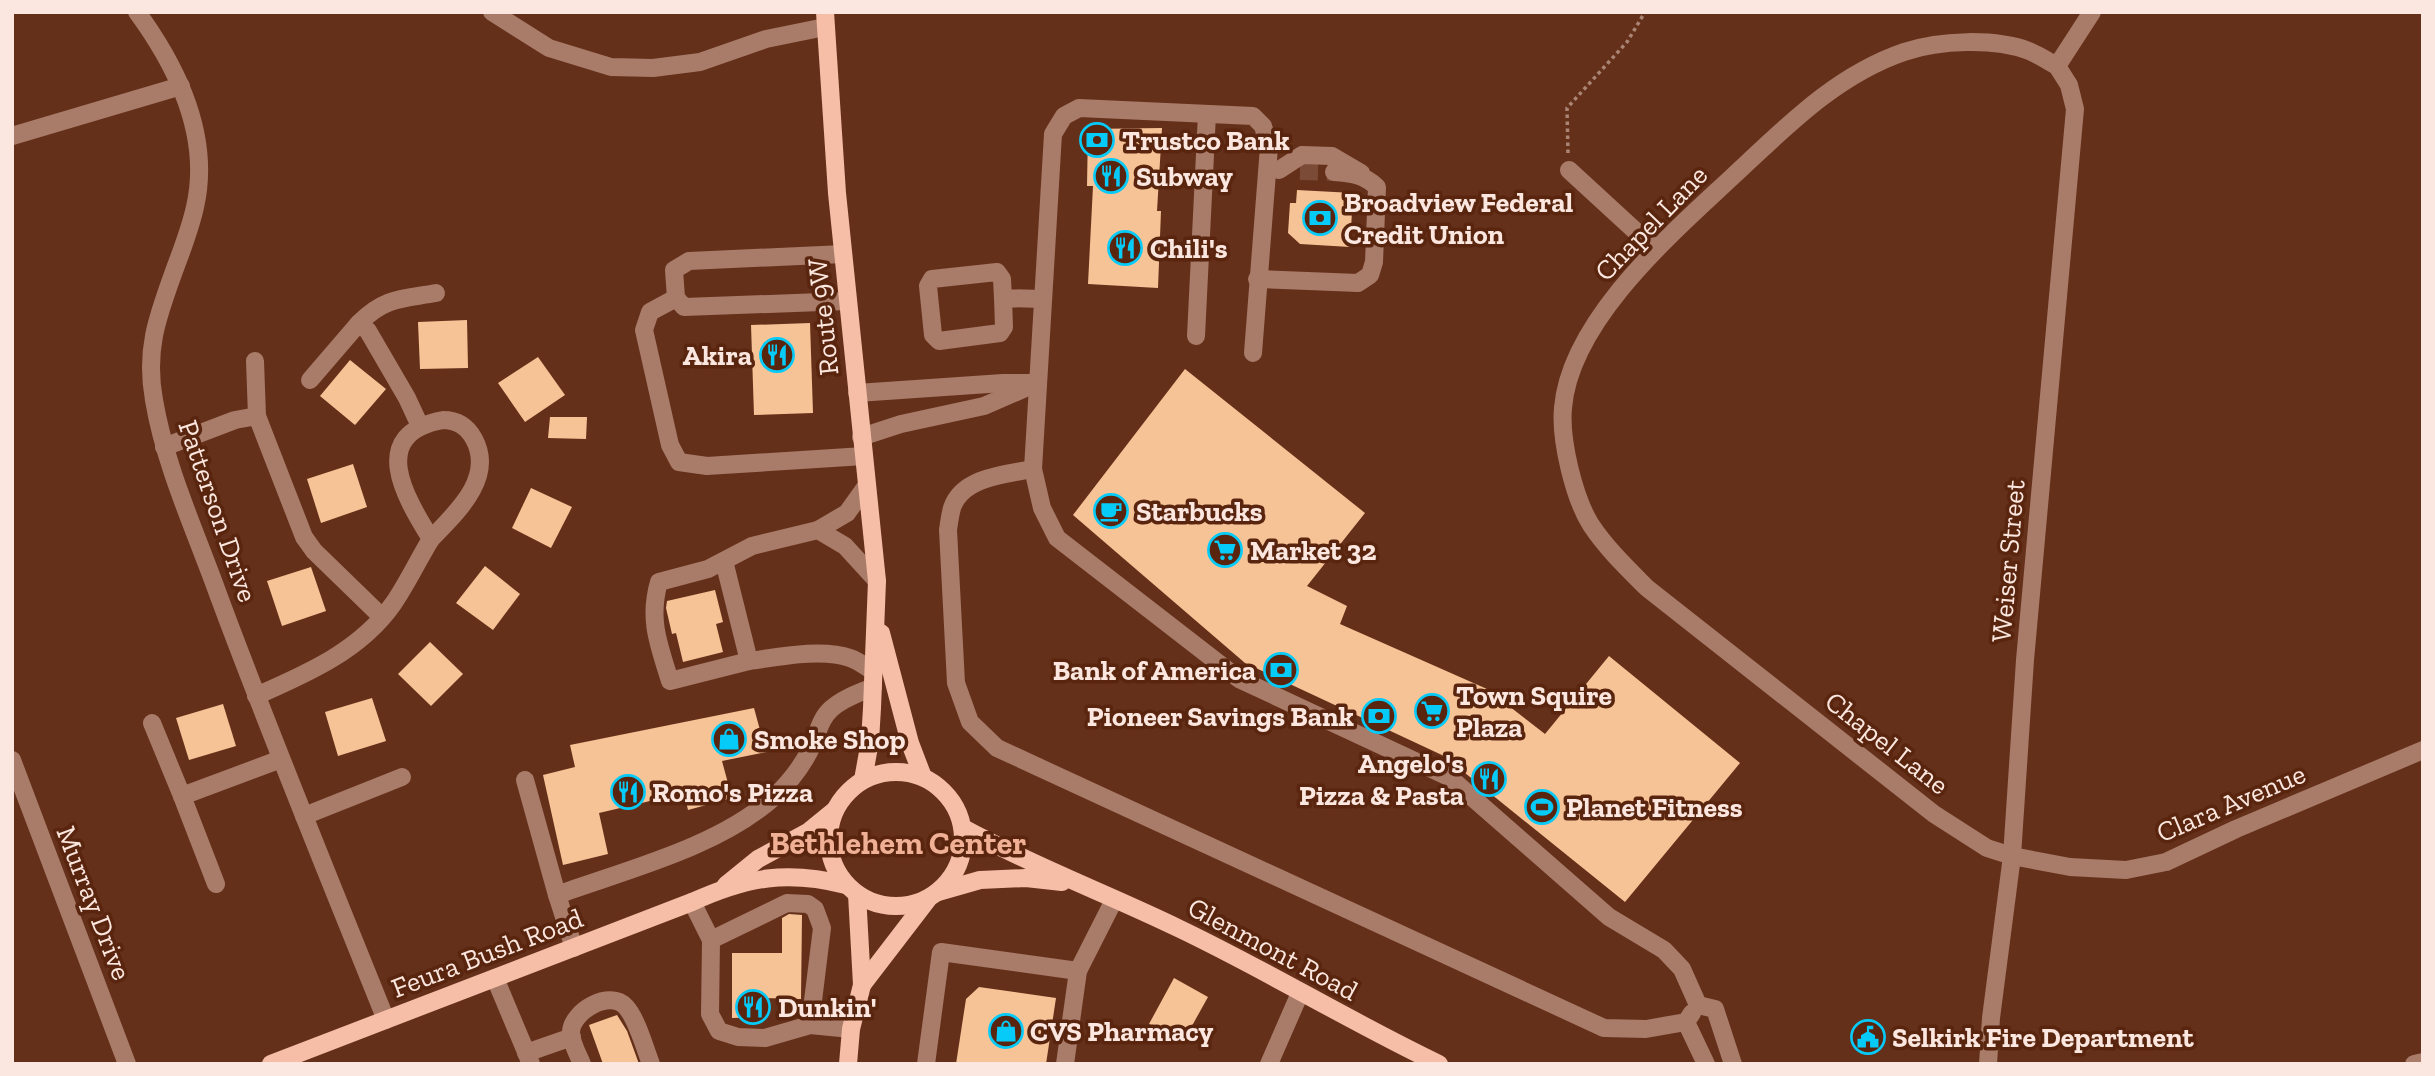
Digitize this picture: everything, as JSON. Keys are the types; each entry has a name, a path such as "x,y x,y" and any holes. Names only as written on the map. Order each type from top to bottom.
{"main road":[{"name":"Route 9W","path":"825,20 843,254 877,581 870,741 863,780"},
{"name":"Route 9W","path":"877,616 904,722 923,777"},
{"path":"862,985 933,896 951,879 960,864 964,846 963,828 956,807 942,789 923,777 903,772 882,773 863,780 847,793 835,810 829,829 829,849 835,868 852,889 874,903 910,905 933,896"},
{"name":"Feura Bush Road","path":"721,889 758,859 808,832 835,810"},
{"name":"Glenmont Road","path":"963,828 1018,857 1183,930 1439,1064"},
{"name":"Feura Bush Road","path":"271,1064 721,889 779,876 820,878 852,889"},
{"name":"Glenmont Road","path":"933,896 980,880 1026,878 1080,884"},
{"path":"848,1064 851,1029 862,985 852,889"}],"street":[{"name":"Patterson Drive","path":"137,12 181,86 196,126 200,161 195,206 155,322 151,346 153,397 164,447 256,696 386,1020"},
{"path":"2057,66 2092,12"},
{"path":"498,14 549,48 611,67 653,68 700,62 825,20"},
{"name":"Chapel Lane","path":"2012,856 1987,848 1934,814 1647,588 1614,555 1589,522 1572,477 1564,443 1563,408 1576,360 1595,325 1614,297 1654,249 1804,111 1846,79 1869,66 1907,51 1955,43 1998,43 2030,51 2057,66"},
{"name":"Weiser Street","path":"1987,1064 1990,1018 2012,856 2025,660 2075,109 2069,85 2057,66"},
{"path":"12,136 181,86"},
{"path":"1253,353 1257,279 1273,170 1263,126 1253,116 1079,108 1064,116 1053,134 1033,469 1042,508 1057,538 1240,679 1449,777 1609,917 1664,950 1682,969 1698,1005"},
{"path":"1196,336 1207,114"},
{"path":"1257,279 1358,284 1370,275 1374,262 1377,187 1367,177 1332,156 1302,155 1273,170"},
{"path":"1273,170 1300,171"},
{"path":"1569,170 1654,249"},
{"path":"1334,172 1367,177"},
{"path":"843,254 689,261 674,270 676,298 684,307 848,301"},
{"path":"997,272 1002,278 1003,298 1004,327 1000,333 939,341 933,335 928,286 932,279 997,272"},
{"path":"310,380 374,308 387,301 436,293"},
{"path":"676,298 650,312 644,330 670,444 679,462 707,466 864,456"},
{"path":"1003,298 1042,299"},
{"path":"359,323 368,331 420,426"},
{"path":"255,361 257,416 304,537 314,551 382,617"},
{"path":"857,393 1037,383"},
{"path":"861,437 901,424 984,405 1037,383"},
{"path":"164,447 235,420 257,416"},
{"path":"256,696 313,671 345,650 373,628 393,604 431,539 477,482 480,464 477,446 472,435 453,420 420,426 406,436 400,447 398,461 410,506 431,539"},
{"path":"1033,469 991,477 965,489 953,506 948,530 956,683 970,722 997,747 1604,1028 1646,1029 1686,1022 1698,1005"},
{"path":"557,895 689,847 747,820 776,796 799,769 812,746 818,726 830,709 874,680 858,662 835,654 793,655 749,661 670,681 653,624 653,602 659,582 708,569 752,546 818,530 847,513 867,485"},
{"path":"818,530 853,552 877,581"},
{"path":"724,561 749,661"},
{"path":"152,723 216,884"},
{"name":"Clara Avenue","path":"2012,856 2070,867 2126,870 2166,862 2236,829 2423,750"},
{"path":"182,796 281,759"},
{"name":"Murray Drive","path":"12,760 127,1064"},
{"path":"304,816 402,777"},
{"path":"526,780 574,948"},
{"path":"1065,1064 1078,971 1114,900"},
{"path":"692,902 711,940 710,1014 719,1031 727,1035 765,1038 810,1025 851,1029"},
{"path":"711,940 786,903 808,904 815,909 822,928 810,1025"},
{"path":"926,1064 941,952 1078,971"},
{"path":"495,978 528,1058 572,1037"},
{"path":"1269,1064 1300,993"},
{"path":"608,1000 623,1012 644,1064"},
{"path":"582,1064 572,1037 574,1022 598,1003 608,1000 620,1002 628,1008 651,1064"},
{"path":"1698,1005 1715,1009 1733,1064"},
{"path":"1686,1022 1706,1064"},
{"path":"2414,1064 2423,1062"}],"path":[{"path":"1569,170 1567,108 1627,42 1645,12"},
{"path":"821,833 827,848 825,860"}],"building":[{"path":"1162,128 1157,211 1161,211 1158,288 1088,284 1093,186 1087,186 1088,129"},
{"name":"Broadview Federal Credit Union","path":"1297,190 1353,193 1350,247 1300,244 1288,233 1290,203 1296,203"},
{"path":"467,320 468,368 420,369 418,322"},
{"path":"810,323 813,413 754,415 751,325"},
{"path":"538,357 565,395 525,422 498,383"},
{"path":"350,360 386,389 355,425 320,396"},
{"path":"1185,369 1365,513 1307,586 1347,606 1340,624 1487,689 1545,734 1609,656 1740,763 1625,902 1444,756 1245,663 1073,515"},
{"path":"550,417 587,417 586,439 548,438"},
{"path":"353,464 367,507 321,523 307,479"},
{"path":"531,488 572,507 551,548 512,528"},
{"path":"485,566 520,594 493,630 456,603"},
{"path":"311,567 326,611 282,626 267,581"},
{"path":"715,590 723,622 716,624 723,652 683,662 676,633 672,634 667,601"},
{"path":"430,642 463,674 431,706 398,674"},
{"path":"372,698 386,741 338,756 325,712"},
{"path":"223,704 236,746 189,760 176,718"},
{"path":"754,708 766,752 722,761 732,798 688,810 684,793 599,813 608,854 563,865 543,775 575,767 570,745"},
{"path":"789,914 802,915 801,999 763,998 763,1017 732,1018 732,953 782,953 782,918"},
{"path":"1174,978 1208,997 1183,1042 1149,1024"},
{"name":"CVS Pharmacy","path":"979,987 1056,998 1046,1064 956,1064 966,999"},
{"path":"617,1015 627,1031 639,1064 603,1064 589,1025"}],"tunnel":[{"path":"1300,171 1334,172"}],"place":[{"name":"Trustco Bank","path":"1097,140"},
{"name":"Subway","path":"1111,176"},
{"name":"Broadview Federal Credit Union","path":"1320,218"},
{"name":"Chili's","path":"1125,248"},
{"name":"Akira","path":"777,355"},
{"name":"Starbucks","path":"1111,511"},
{"name":"Market 32","path":"1225,550"},
{"name":"Bank of America","path":"1281,670"},
{"name":"Town Squire Plaza","path":"1432,711"},
{"name":"Pioneer Savings Bank","path":"1379,716"},
{"name":"Smoke Shop","path":"729,739"},
{"name":"Angelo's Pizza & Pasta","path":"1489,779"},
{"name":"Romo's Pizza","path":"628,792"},
{"name":"Planet Fitness","path":"1542,807"},
{"name":"Dunkin'","path":"753,1007"},
{"name":"CVS Pharmacy","path":"1006,1031"},
{"name":"Selkirk Fire Department","path":"1868,1037"}],"district":[{"name":"Bethlehem Center","path":"898,843"}]}
